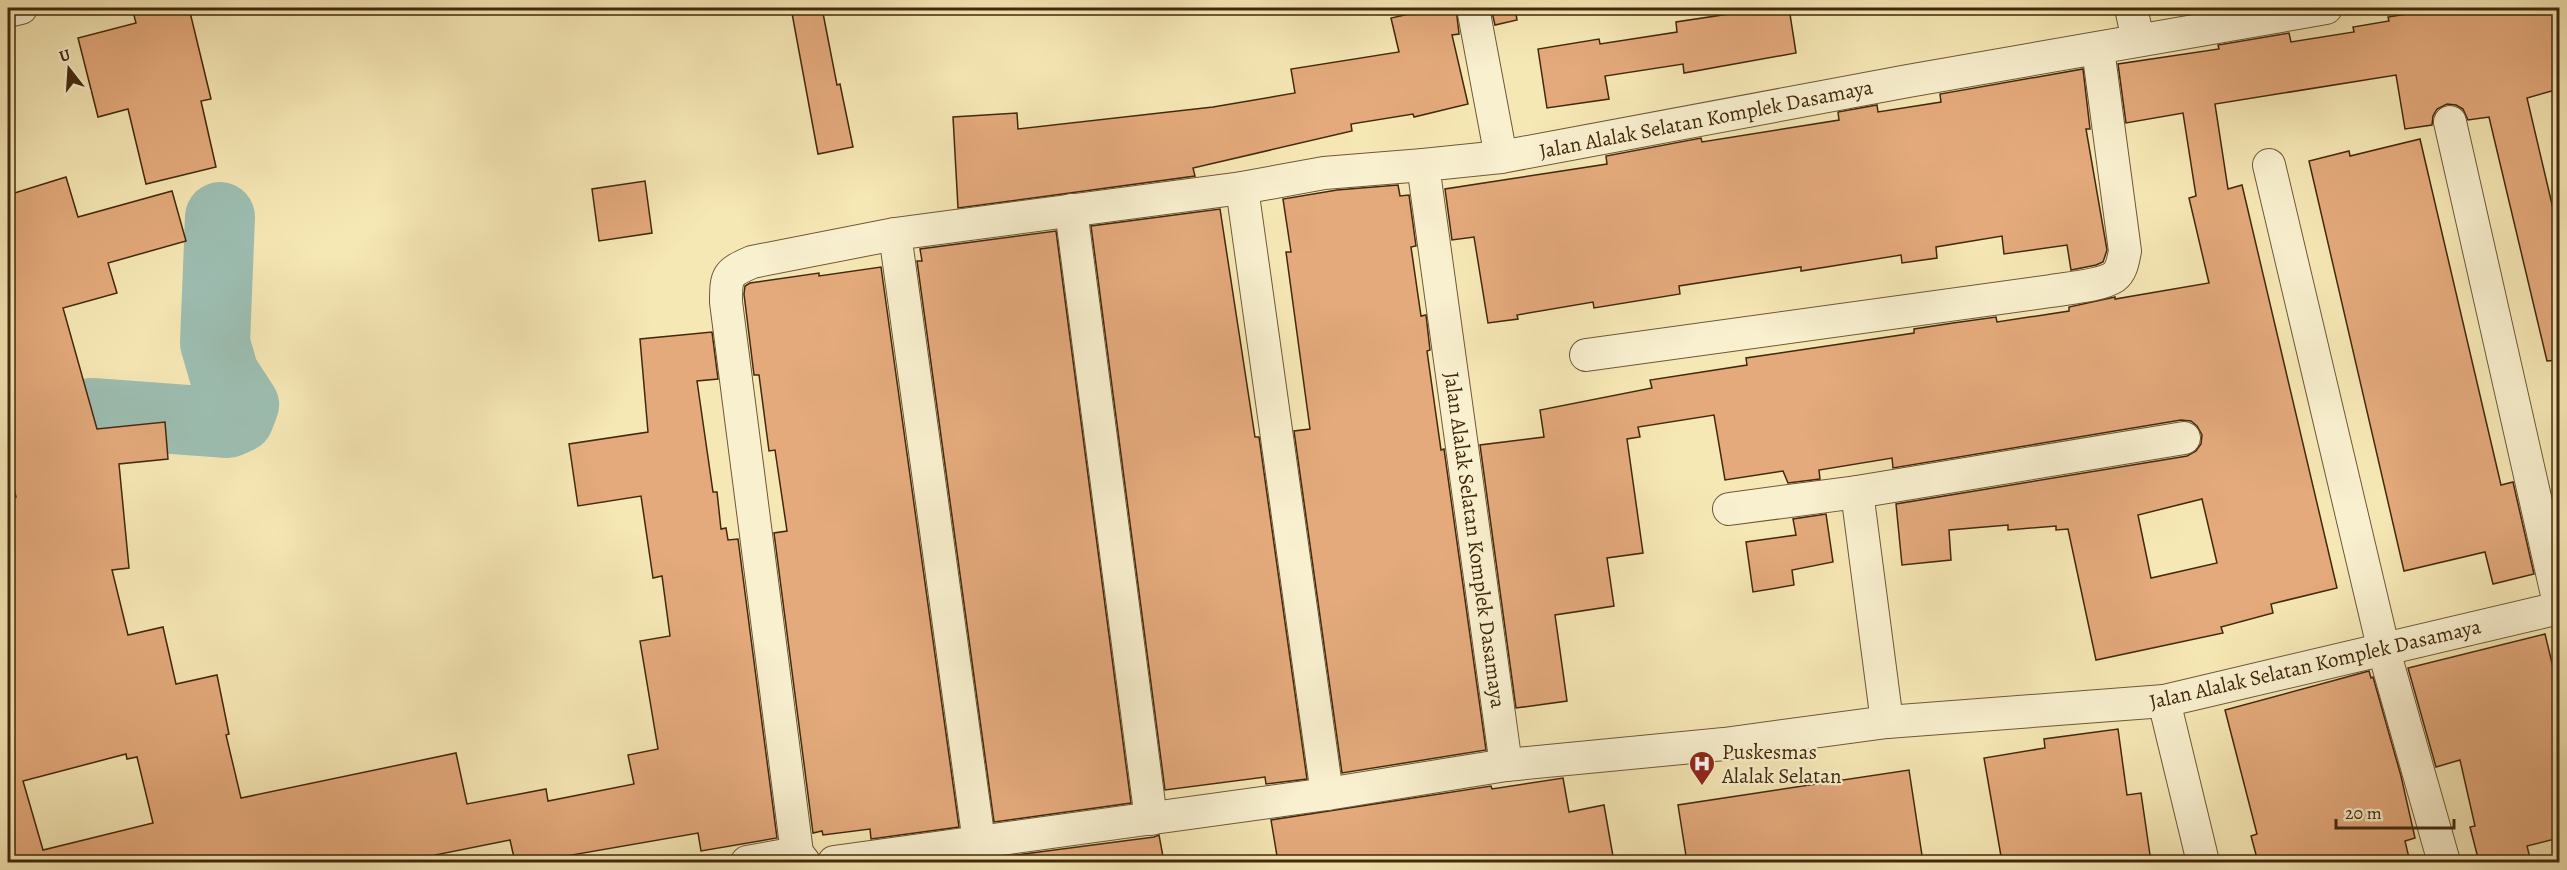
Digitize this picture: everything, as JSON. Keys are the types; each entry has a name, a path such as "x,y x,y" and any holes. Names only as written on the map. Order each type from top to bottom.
{"street":[{"path":"8,11 21,8"},
{"path":"1473,8 1501,157"},
{"path":"2131,8 2138,40"},
{"name":"Jalan Alalak Selatan Komplek Dasamaya","path":"2326,8 2138,40 1501,157 1422,165 1506,765 1724,744 1887,722 2164,701 2559,609"},
{"path":"1586,355 2051,291 2089,285 2114,277 2121,268 2125,250 2098,48"},
{"path":"2450,122 2559,609"},
{"path":"747,862 800,858 726,302 726,280 733,270 752,262 895,234 1242,188 1324,173 1422,165"},
{"path":"2269,165 2384,651 2444,862"},
{"path":"1242,188 1327,794"},
{"path":"1071,210 1151,819"},
{"path":"895,234 979,842"},
{"path":"1729,509 1857,492 2184,438"},
{"path":"1857,492 1887,722"},
{"path":"2164,701 2203,862"},
{"path":"834,862 1327,794 1506,765"}],"building":[{"path":"132,8 189,8 211,99 201,101 216,167 146,184 128,109 98,117 78,38 136,23"},
{"path":"791,8 822,8 837,85 840,84 853,147 818,154"},
{"path":"1436,8 1456,8 1459,34 1452,35 1468,104 1414,117 1413,114 1351,124 1352,131 1193,168 1195,176 958,208 953,117 1017,113 1018,129 1213,107 1295,93 1291,69 1399,52 1391,18"},
{"path":"1491,8 1515,8 1517,20 1495,25"},
{"path":"1742,8 1789,8 1796,53 1684,73 1683,64 1605,76 1609,99 1547,108 1538,49 1599,39 1600,44 1677,32 1676,22 1742,12"},
{"path":"2445,8 2559,8 2559,89 2527,98 2559,234 2559,360 2547,361 2489,117 2468,120 2463,109 2447,104 2437,109 2432,125 2405,129 2396,75 2215,104 2228,189 2242,185 2337,588 2271,604 2273,613 2221,627 2223,633 2096,660 2068,529 2056,530 2056,526 2008,530 2008,525 1949,530 1951,560 1902,565 1896,504 2187,456 2196,451 2201,444 2202,435 2191,421 2181,420 1893,468 1892,458 1819,470 1820,479 1788,483 1783,471 1725,480 1714,415 1638,427 1640,437 1627,439 1643,553 1607,558 1614,606 1555,615 1567,701 1516,708 1480,445 1544,437 1540,410 1652,388 1650,380 1747,365 1746,358 1914,333 1914,329 1953,323 1996,317 1997,322 2069,311 2069,307 2115,297 2115,299 2209,283 2189,198 2196,196 2183,113 2126,123 2118,64 2219,49 2218,45 2289,33 2291,42 2354,32 2353,27 2389,21 2388,17","holes":["2202,499 2217,563 2151,578 2138,515"]},
{"path":"2083,69 2090,129 2086,129 2107,250 2103,262 2096,265 2071,270 2067,245 2004,254 2002,236 1936,247 1937,258 1902,263 1901,255 1801,271 1801,267 1679,286 1680,294 1594,308 1593,302 1517,315 1518,319 1488,323 1474,237 1452,240 1445,189 1607,164 1606,156 1701,138 1702,142 1839,120 1838,112 1877,105 1878,112 1941,102 1940,94"},
{"path":"2420,139 2501,485 2513,482 2534,574 2493,584 2485,552 2404,571 2309,161 2349,151 2350,156"},
{"path":"66,177 78,217 172,191 186,241 108,263 117,293 63,308 97,429 165,422 168,459 119,464 129,568 112,570 128,635 163,627 176,684 217,675 229,734 226,735 241,798 456,753 467,804 546,789 548,801 634,784 628,755 658,749 640,641 670,636 662,576 653,578 641,496 578,506 569,444 648,432 640,339 712,332 718,379 697,381 713,492 717,492 721,529 726,528 728,540 738,539 777,838 701,851 698,833 560,857 561,862 515,862 510,840 435,855 436,862 8,862 8,499 16,497 8,464 8,195","holes":["126,754 127,759 137,757 153,823 43,850 23,781"]},
{"path":"645,181 652,233 599,241 592,189"},
{"path":"1398,185 1400,196 1409,195 1416,246 1411,247 1421,316 1426,315 1430,350 1427,351 1441,450 1444,449 1486,750 1342,773 1294,431 1310,429 1286,252 1291,252 1283,199 1337,190"},
{"path":"1220,209 1255,437 1259,437 1307,779 1266,784 1265,777 1165,790 1091,226"},
{"path":"1056,231 1131,803 994,822 917,261 922,261 920,249"},
{"path":"881,267 959,827 871,839 870,829 823,835 822,831 813,833 774,533 787,531 775,450 769,451 759,375 754,375 744,294 745,286 750,283"},
{"path":"1826,514 1833,562 1792,570 1794,585 1753,592 1746,542 1796,535 1793,519"},
{"path":"2545,634 2559,692 2559,838 2527,846 2531,862 2479,862 2470,827 2475,826 2460,760 2436,767 2408,668"},
{"path":"2369,671 2371,678 2373,677 2401,776 2415,838 2405,841 2410,862 2258,862 2251,836 2257,834 2225,710"},
{"path":"2118,729 2127,795 2141,793 2151,862 2002,862 1984,758 2045,748 2044,739"},
{"path":"1909,770 1923,862 1687,862 1678,805"},
{"path":"1563,778 1569,812 1604,805 1614,862 1278,862 1271,820 1491,786 1492,789"},
{"path":"1159,835 1164,862 962,862 1154,837"}],"waterway":[{"path":"8,488 37,483 55,473 65,455 70,427 92,413 228,423 239,418 244,405 224,374 215,343 220,217"}],"place":[{"name":"Puskesmas Alalak Selatan","path":"1702,787"}]}
